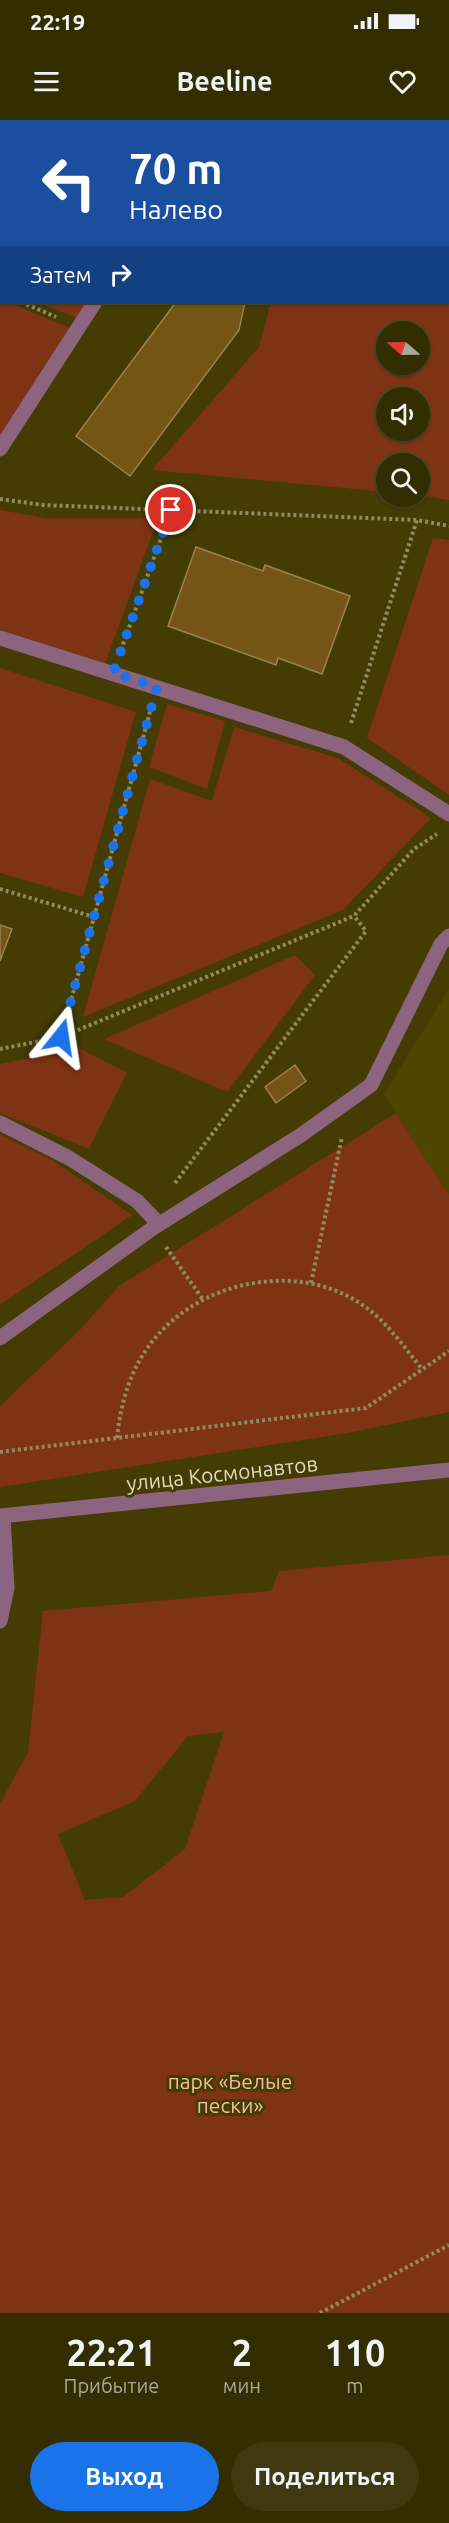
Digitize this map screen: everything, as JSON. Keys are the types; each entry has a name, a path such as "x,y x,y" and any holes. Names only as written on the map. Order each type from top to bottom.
{"street":[{"path":"0,449 94,303"},
{"path":"0,638 344,747 449,814"},
{"path":"0,1338 155,1220 301,1135 371,1085 441,944 449,936"},
{"path":"0,1123 69,1158 137,1201 155,1220"},
{"name":"улица Космонавтов","path":"2,1516 449,1470"},
{"path":"0,1621 7,1588 2,1516"}],"path":[{"path":"23,303 80,327"},
{"path":"0,499 43,505 417,520 449,526"},
{"path":"113,673 171,510"},
{"path":"344,747 417,520"},
{"path":"61,1037 157,687"},
{"path":"0,1049 61,1037 354,916 414,849 440,831"},
{"path":"0,889 94,917"},
{"path":"155,1220 366,932 354,916"},
{"path":"311,1283 344,1128"},
{"path":"171,1254 204,1300"},
{"path":"117,1438 120,1412 128,1383 141,1358 157,1336 204,1300 226,1290 275,1279 311,1283 336,1292 363,1305 386,1324 422,1369"},
{"path":"0,1452 366,1408 449,1351"},
{"path":"320,2313 449,2245"}],"shaded area":[{"path":"449,989 449,1195 384,1094"}],"green space":[{"path":"0,303 10,303 73,329 0,441"},
{"path":"40,303 89,303 79,319"},
{"path":"271,303 449,303 449,500 430,497 430,453 376,453 376,491 152,470 259,347"},
{"path":"0,510 46,518 158,518 105,664 0,630"},
{"path":"433,538 449,540 449,795 367,738"},
{"path":"0,668 136,712 83,897 0,873"},
{"path":"167,704 225,721 207,789 149,767"},
{"path":"234,727 338,758 431,818 343,910 83,1017 150,779 212,801"},
{"path":"295,955 315,975 227,1092 104,1039"},
{"path":"79,1048 127,1073 89,1149 0,1113 0,1064"},
{"path":"396,1113 449,1195 449,1412 348,1433 0,1487 0,1406 79,1331 119,1286"},
{"path":"0,1134 52,1160 132,1215 0,1305"},
{"name":"парк «Белые пески»","path":"449,1555 449,2313 0,2313 0,1804 28,1752 43,1611 271,1591 279,1571","holes":["224,1732 185,1849 123,1897 85,1900 58,1834 135,1801 188,1736"]}],"building":[{"path":"175,303 245,303 239,330 130,476 76,436"},
{"path":"196,547 263,571 265,565 350,596 322,674 278,658 276,665 168,626"},
{"path":"0,925 12,929 0,961"},
{"path":"295,1065 306,1081 276,1103 265,1087"}],"route":[{"path":"61,1037 157,687 113,673 171,510"}]}
